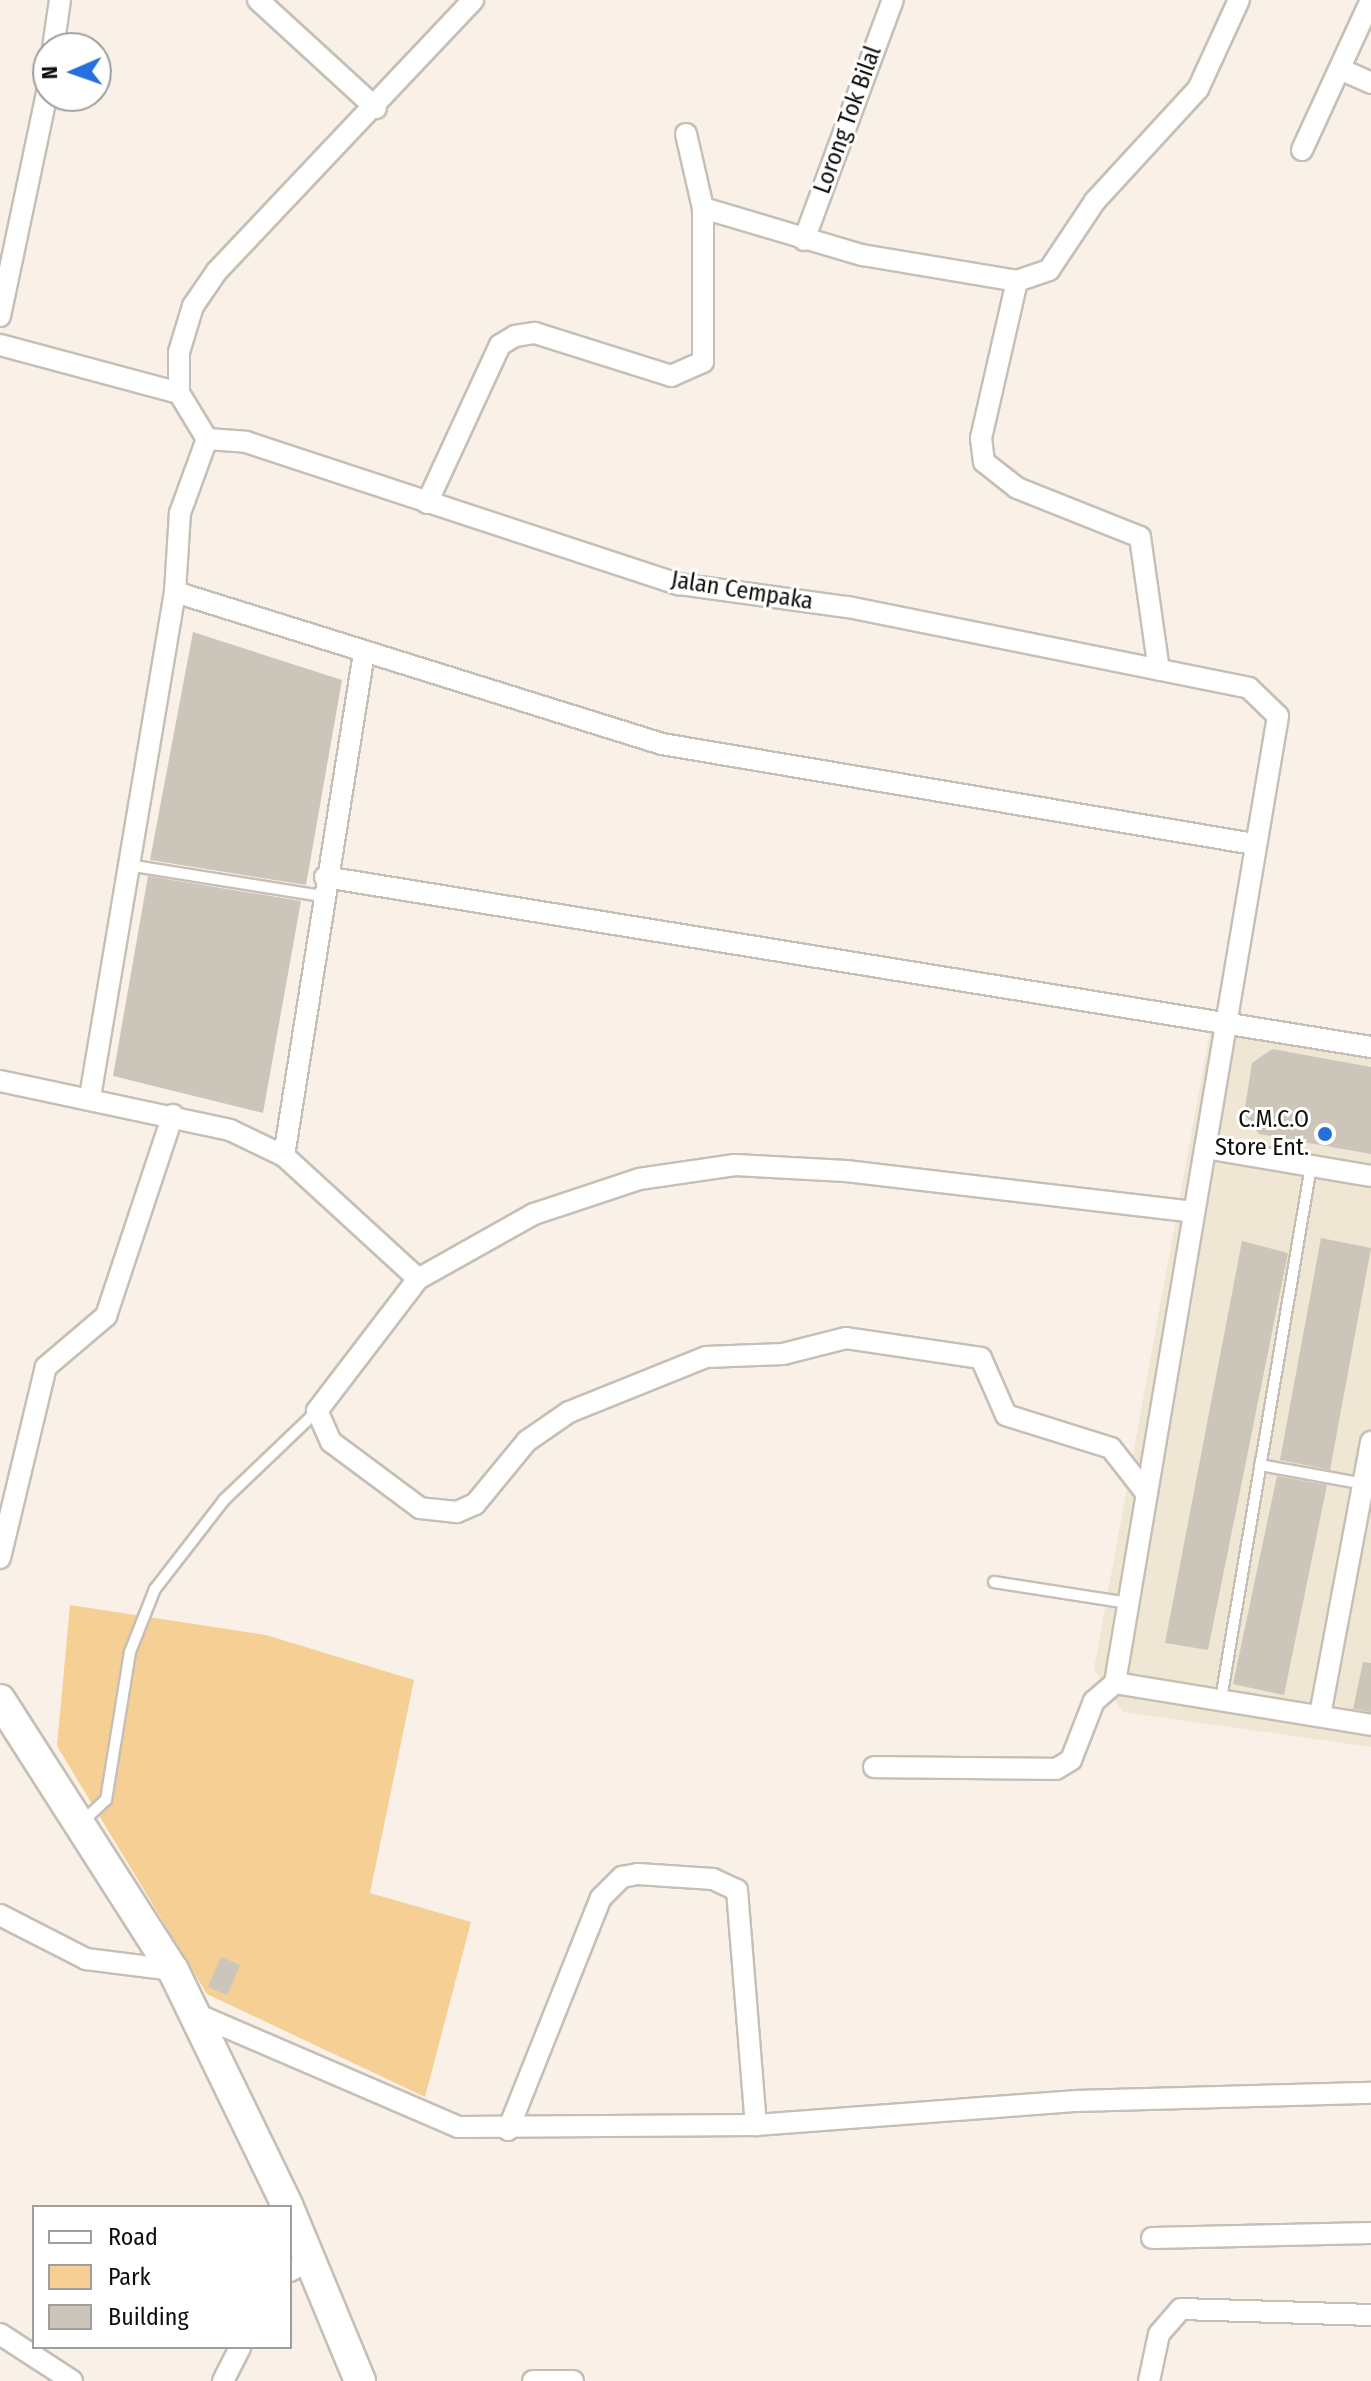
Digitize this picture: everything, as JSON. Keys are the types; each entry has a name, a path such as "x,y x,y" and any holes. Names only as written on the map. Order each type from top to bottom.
{"street":[{"path":"55,32 60,0"},
{"path":"258,0 376,108"},
{"path":"90,1097 175,592 180,513 207,439 179,393 179,352 193,306 209,282 376,108 473,0"},
{"name":"Lorong Tok Bilal","path":"804,240 893,0"},
{"path":"703,208 804,240 1017,281 1065,256 1095,201 1198,89 1239,0"},
{"path":"1302,150 1371,0"},
{"path":"1340,69 1371,83"},
{"path":"0,316 43,112"},
{"path":"427,503 500,345 515,336 535,333 671,376 703,362 703,208 686,134"},
{"path":"1017,281 981,438 984,462 1017,488 1140,537 1159,670"},
{"path":"0,345 179,393"},
{"name":"Jalan Cempaka","path":"207,439 246,442 679,584 848,607 1249,688 1278,716 1254,844"},
{"path":"175,592 364,653 712,755 1254,844 1115,1683 1094,1701 1071,1760 1056,1769 874,1767"},
{"path":"284,1156 324,886 364,653"},
{"path":"324,886 1224,1020 1371,1047"},
{"path":"0,1081 90,1097 230,1130 284,1156 418,1279"},
{"path":"0,1558 46,1367 106,1316 173,1115"},
{"path":"1206,1148 1371,1176"},
{"path":"1147,1494 1111,1448 1006,1415 981,1358 846,1338 783,1354 697,1360 569,1412 527,1441 475,1504 457,1512 420,1508 331,1442 317,1411 418,1279 534,1214 639,1179 735,1165 846,1171 1194,1212"},
{"path":"1320,1715 1367,1484 1371,1442"},
{"path":"1115,1683 1371,1725"},
{"path":"5,1718 82,1822 173,1970 287,2205"},
{"path":"508,2130 601,1898 622,1877 638,1874 713,1879 737,1890 756,2125"},
{"path":"1,1920 86,1959 173,1970"},
{"path":"196,2014 428,2119 508,2130 756,2125 1077,2101 1371,2093"},
{"path":"292,2225 300,2265 360,2381"},
{"path":"1152,2238 1371,2233"},
{"path":"1149,2381 1159,2334 1181,2309 1371,2315"},
{"path":"0,2334 72,2381"},
{"path":"223,2381 239,2349"},
{"path":"533,2381 573,2381"}],"lane":[{"path":"128,865 324,886"},
{"path":"1221,1699 1311,1166"},
{"path":"82,1822 106,1800 130,1652 155,1589 224,1500 317,1411"},
{"path":"1260,1465 1367,1484"},
{"path":"994,1582 1128,1603"}],"shaded area":[{"path":"1211,1026 1371,1057 1371,1747 1123,1712 1094,1669"}],"green space":[{"path":"70,1605 266,1635 414,1680 370,1893 471,1922 425,2097 207,1994 57,1746"}],"building":[{"path":"193,632 342,680 306,885 150,860"},
{"path":"148,876 301,901 263,1113 113,1076"},
{"path":"1272,1049 1371,1067 1371,1154 1259,1134 1244,1114 1252,1063"},
{"path":"1321,1238 1371,1248 1330,1470 1280,1460"},
{"path":"1242,1241 1288,1253 1208,1650 1165,1643"},
{"path":"1277,1476 1327,1485 1284,1695 1233,1684"},
{"path":"1363,1662 1371,1663 1371,1712 1353,1709"},
{"path":"221,1957 240,1965 227,1995 208,1987"}],"place":[{"name":"C.M.C.O Store Ent.","path":"1325,1134"}]}
